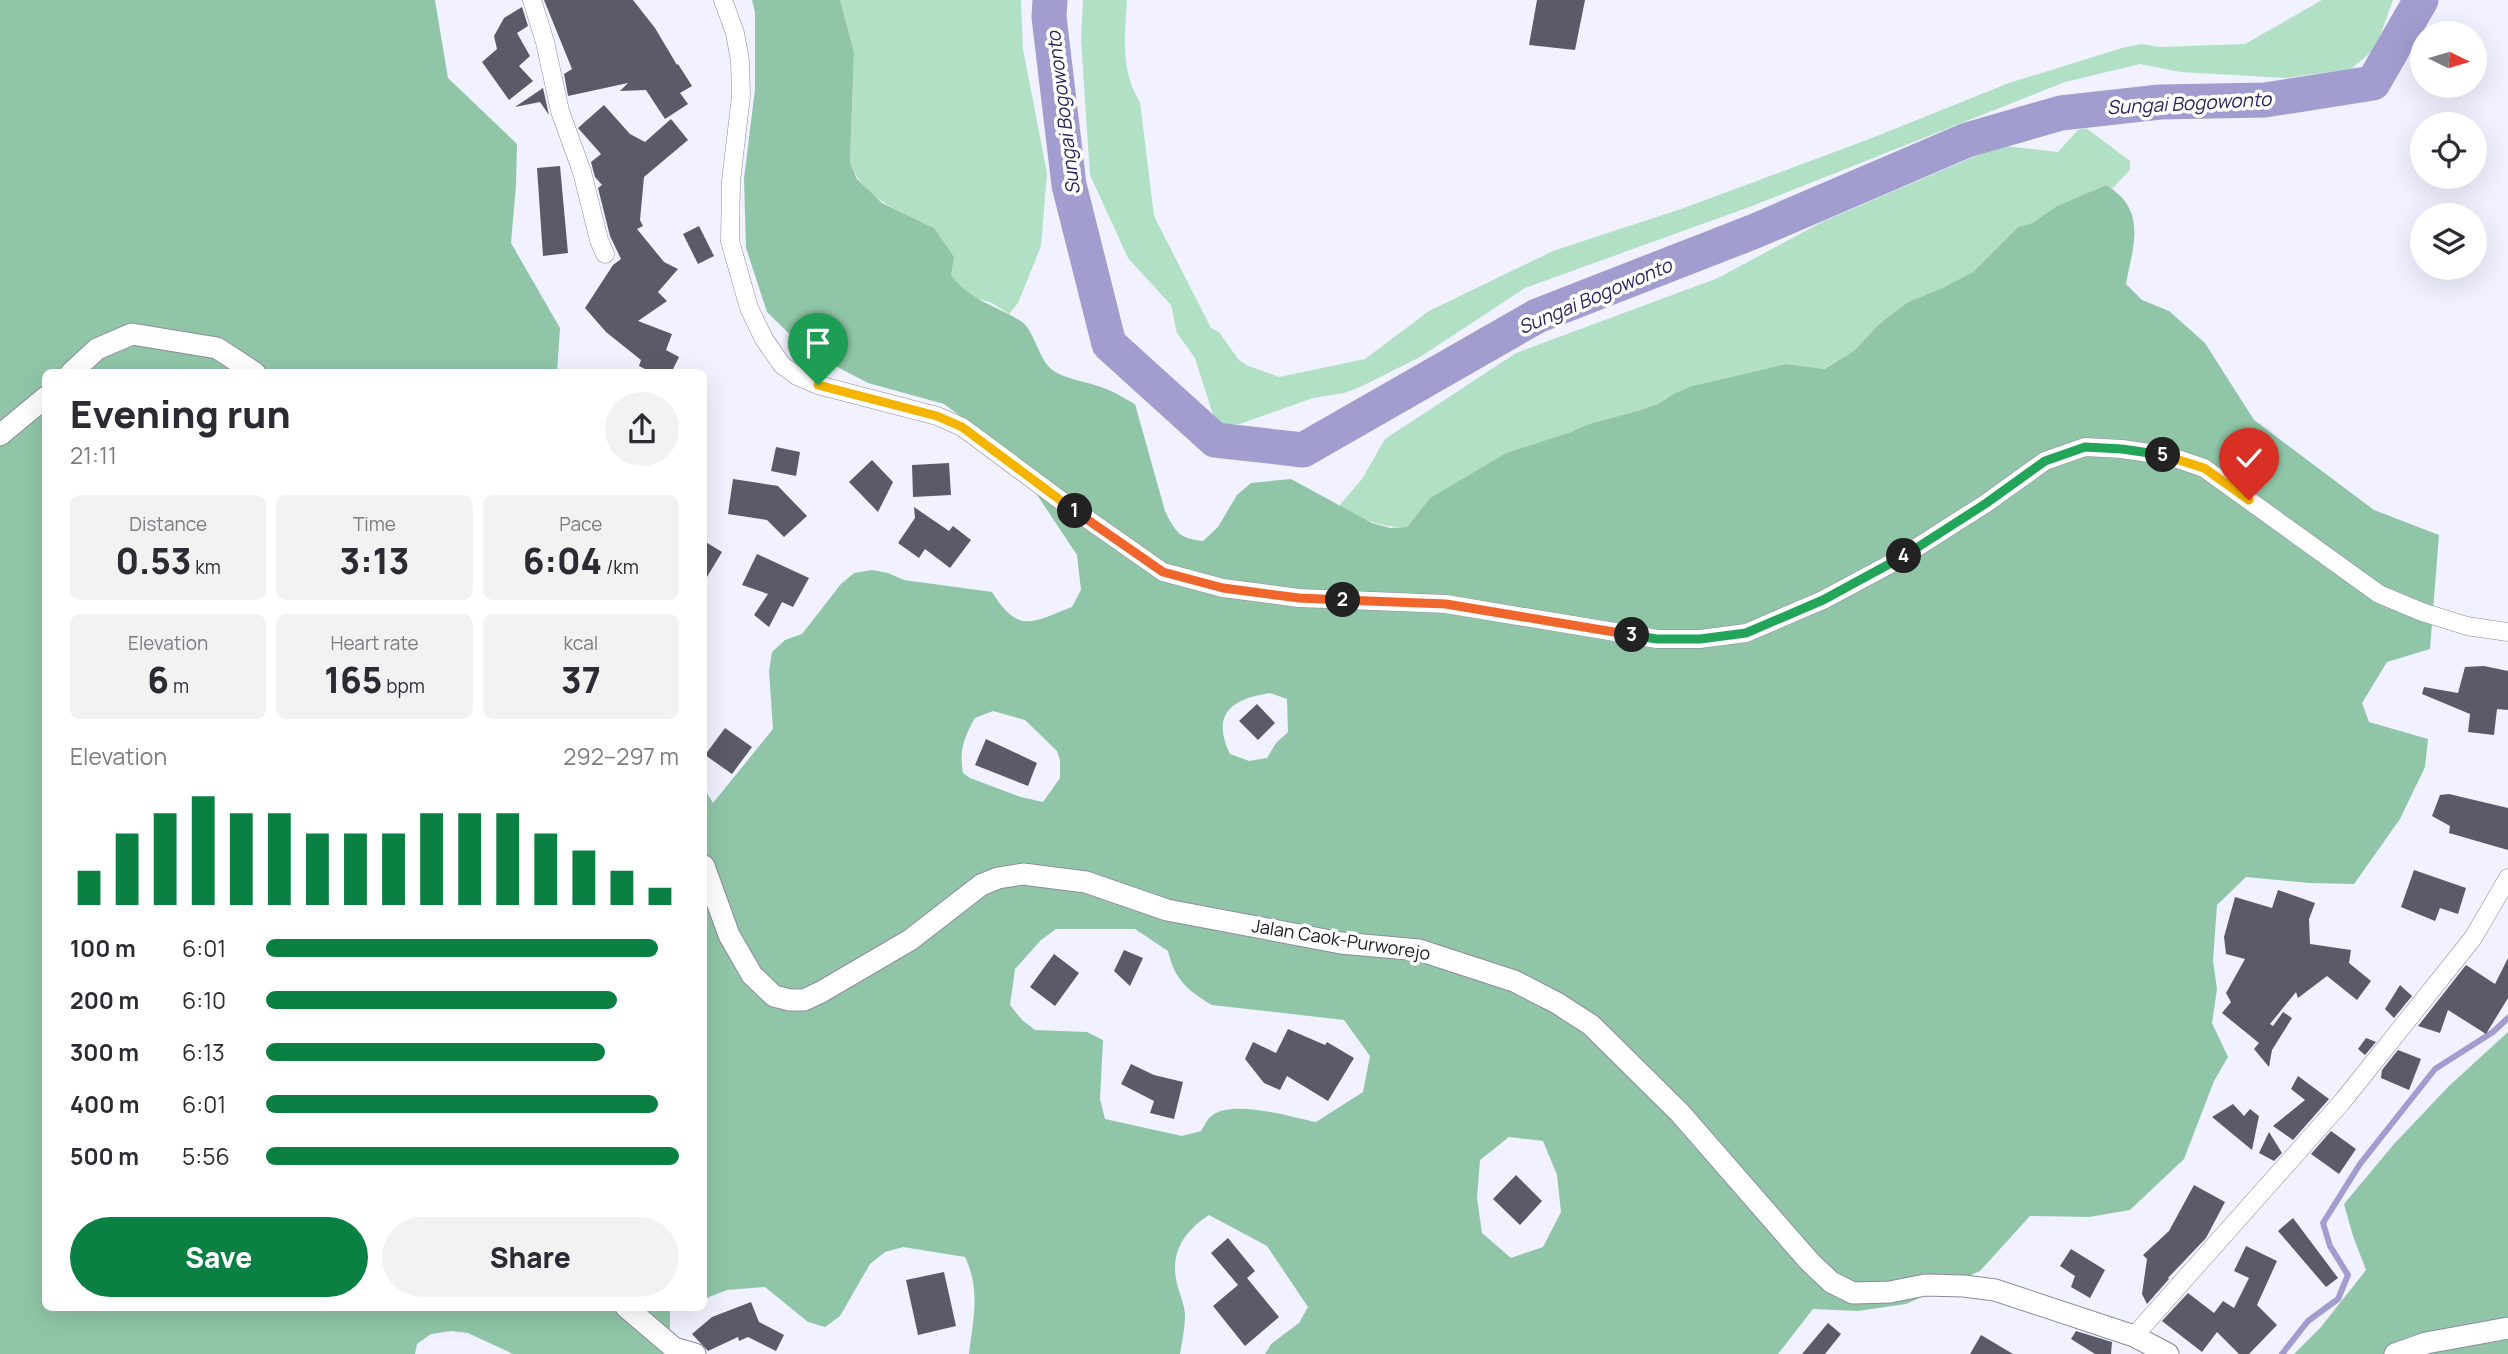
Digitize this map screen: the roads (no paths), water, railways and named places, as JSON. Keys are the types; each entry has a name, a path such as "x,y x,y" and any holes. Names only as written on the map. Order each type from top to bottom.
{"street":[{"path":"532,0 545,42 560,111 582,172 598,240 605,254"},
{"path":"723,0 735,33 740,61 741,96 731,181 730,241 749,308 764,339 782,365 797,376 818,385 937,416 962,427 1163,572 1223,588 1299,598 1446,604 1657,639 1700,639 1746,633 1823,600 1894,562 1985,504 2045,461 2085,447 2109,448 2169,456 2204,468 2379,594 2421,612 2467,626 2508,632"},
{"path":"75,369 97,349 132,334 217,348 249,369"},
{"path":"0,435 42,400"},
{"name":"Jalan Caok-Purworejo","path":"707,874 729,935 752,975 775,996 790,1000 804,1000 821,992 909,940 981,885 998,877 1023,874 1086,882 1181,913 1341,943 1419,950 1514,981 1557,1003 1591,1026 1680,1113 1809,1261 1831,1282 1853,1293 1890,1292 1925,1285 1995,1290 2134,1336 2168,1354"},
{"path":"2134,1336 2342,1102 2473,938 2508,878"},
{"path":"631,1311 674,1348 695,1354"},
{"path":"2395,1354 2426,1343 2508,1328"}],"waterway":[{"name":"Sungai Bogowonto","path":"1050,0 1049,17 1069,185 1109,344 1215,440 1303,450 1537,316 1755,231 1967,140 2061,113 2160,102 2265,100 2373,83 2421,0"},
{"path":"2282,1354 2308,1321 2338,1299 2348,1275 2330,1246 2323,1223 2360,1164 2435,1069 2493,1032 2508,1018"}]}
